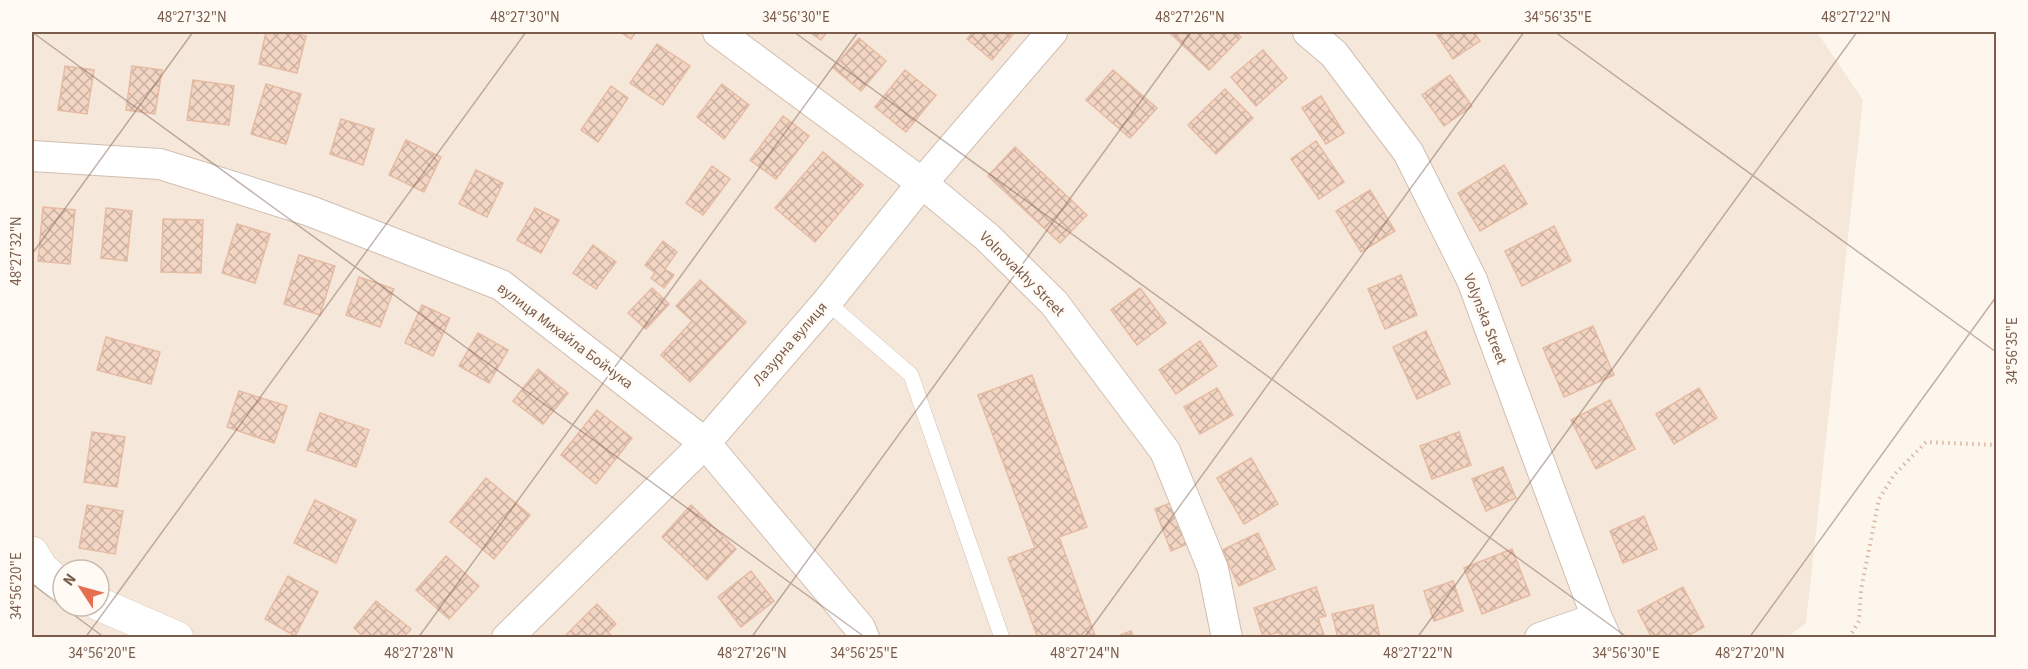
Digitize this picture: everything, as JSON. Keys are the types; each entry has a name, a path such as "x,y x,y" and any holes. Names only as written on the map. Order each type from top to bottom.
{"street":[{"name":"Volnovakhy Street","path":"718,32 922,183 987,237 1054,303 1165,451 1213,569 1227,638"},
{"name":"Лазурна вулиця","path":"507,638 705,443 827,302 922,183 1052,32"},
{"name":"Volynska Street","path":"1308,32 1334,54 1408,152 1472,280 1601,628"},
{"name":"вулиця Михайла Бойчука","path":"32,156 160,164 310,211 501,285 705,443 860,628 864,638"},
{"path":"32,553 42,569 51,577"},
{"path":"111,609 177,638"},
{"path":"1540,638 1601,628"}],"lane":[{"path":"827,302 911,375 1002,638"}],"path":[{"path":"1849,638 1859,621 1861,590 1879,499 1893,475 1926,442 1996,445"}],"shaded area":[{"path":"32,32 1817,32 1863,100 1806,623 1786,638 32,637"}],"building":[{"path":"266,32 287,32 306,36 297,73 259,64"},
{"path":"620,32 636,32 631,39"},
{"path":"809,32 827,32 821,40"},
{"path":"973,32 1014,33 992,60 967,39"},
{"path":"1169,32 1235,32 1241,37 1209,70"},
{"path":"1435,32 1474,32 1480,41 1453,59"},
{"path":"859,38 886,61 861,91 833,68"},
{"path":"657,44 690,66 663,105 630,83"},
{"path":"1263,50 1287,78 1256,106 1231,77"},
{"path":"65,66 94,70 87,114 58,110"},
{"path":"132,66 162,70 155,114 126,110"},
{"path":"905,70 936,95 906,132 875,107"},
{"path":"1113,70 1157,108 1130,138 1086,100"},
{"path":"1450,75 1472,106 1444,126 1422,95"},
{"path":"193,80 234,86 229,125 187,120"},
{"path":"266,84 301,94 286,144 251,134"},
{"path":"722,84 749,105 724,139 697,117"},
{"path":"611,86 628,98 598,142 581,130"},
{"path":"1225,89 1253,118 1216,154 1188,125"},
{"path":"1321,96 1344,133 1326,144 1302,108"},
{"path":"783,116 809,136 776,179 750,160"},
{"path":"341,119 374,129 363,165 330,154"},
{"path":"406,140 441,157 424,192 389,175"},
{"path":"1316,141 1344,182 1319,199 1291,159"},
{"path":"1015,147 1087,215 1060,243 988,176"},
{"path":"823,152 863,185 815,242 775,208"},
{"path":"1504,165 1527,204 1480,231 1458,193"},
{"path":"712,166 730,179 703,215 686,203"},
{"path":"476,170 503,183 487,217 459,204"},
{"path":"1370,190 1395,231 1361,252 1336,211"},
{"path":"43,207 75,210 70,264 38,261"},
{"path":"106,208 132,211 127,261 101,258"},
{"path":"535,208 559,220 541,253 517,240"},
{"path":"163,219 203,220 201,273 161,272"},
{"path":"237,224 270,234 255,283 222,273"},
{"path":"1554,226 1571,261 1522,286 1505,251"},
{"path":"663,241 677,252 665,269 674,275 664,288 651,278 655,273 645,265"},
{"path":"593,245 616,262 596,289 573,273"},
{"path":"299,255 335,266 320,315 284,304"},
{"path":"1401,275 1417,315 1385,329 1368,289"},
{"path":"359,277 394,289 380,327 346,315"},
{"path":"700,280 746,322 690,382 661,355 692,321 676,306"},
{"path":"652,288 669,304 646,329 628,313"},
{"path":"1140,288 1166,323 1137,345 1111,310"},
{"path":"422,305 450,318 433,356 405,343"},
{"path":"1593,326 1614,375 1564,397 1543,348"},
{"path":"1426,331 1450,384 1417,399 1393,347"},
{"path":"478,333 508,350 489,383 459,366"},
{"path":"106,337 160,352 151,384 97,370"},
{"path":"1200,341 1217,366 1176,394 1159,370"},
{"path":"538,369 568,393 543,424 513,401"},
{"path":"1032,375 1087,527 1059,537 1096,638 1038,638 1008,558 1035,548 978,395"},
{"path":"1217,388 1233,415 1200,434 1184,407"},
{"path":"1699,388 1717,418 1674,444 1656,414"},
{"path":"239,391 287,406 274,443 227,427"},
{"path":"1610,400 1635,449 1596,469 1571,420"},
{"path":"597,410 632,438 596,484 561,455"},
{"path":"320,413 369,430 356,467 307,450"},
{"path":"92,432 125,437 117,487 84,482"},
{"path":"1459,432 1471,465 1432,479 1420,446"},
{"path":"1251,458 1278,504 1244,524 1217,478"},
{"path":"1503,467 1516,498 1486,511 1472,479"},
{"path":"486,478 530,515 494,559 450,522"},
{"path":"315,500 356,520 336,563 294,543"},
{"path":"1173,502 1189,543 1171,551 1155,509"},
{"path":"87,505 123,511 115,554 79,548"},
{"path":"691,505 736,549 707,580 662,537"},
{"path":"1644,516 1657,549 1623,563 1610,531"},
{"path":"1258,533 1275,569 1239,586 1222,550"},
{"path":"1512,549 1530,595 1482,614 1464,568"},
{"path":"446,556 479,586 449,619 416,590"},
{"path":"751,571 774,601 741,627 718,597"},
{"path":"288,576 318,592 295,636 265,619"},
{"path":"1453,581 1463,611 1434,621 1424,591"},
{"path":"1316,587 1326,616 1318,618 1325,638 1281,638 1279,632 1263,637 1254,608"},
{"path":"1683,587 1704,627 1684,638 1652,638 1638,611"},
{"path":"376,601 411,629 403,638 365,638 354,628"},
{"path":"597,604 616,624 608,632 613,638 563,638"},
{"path":"1373,605 1380,638 1338,638 1332,614"},
{"path":"1131,631 1134,638 1113,638"}]}
